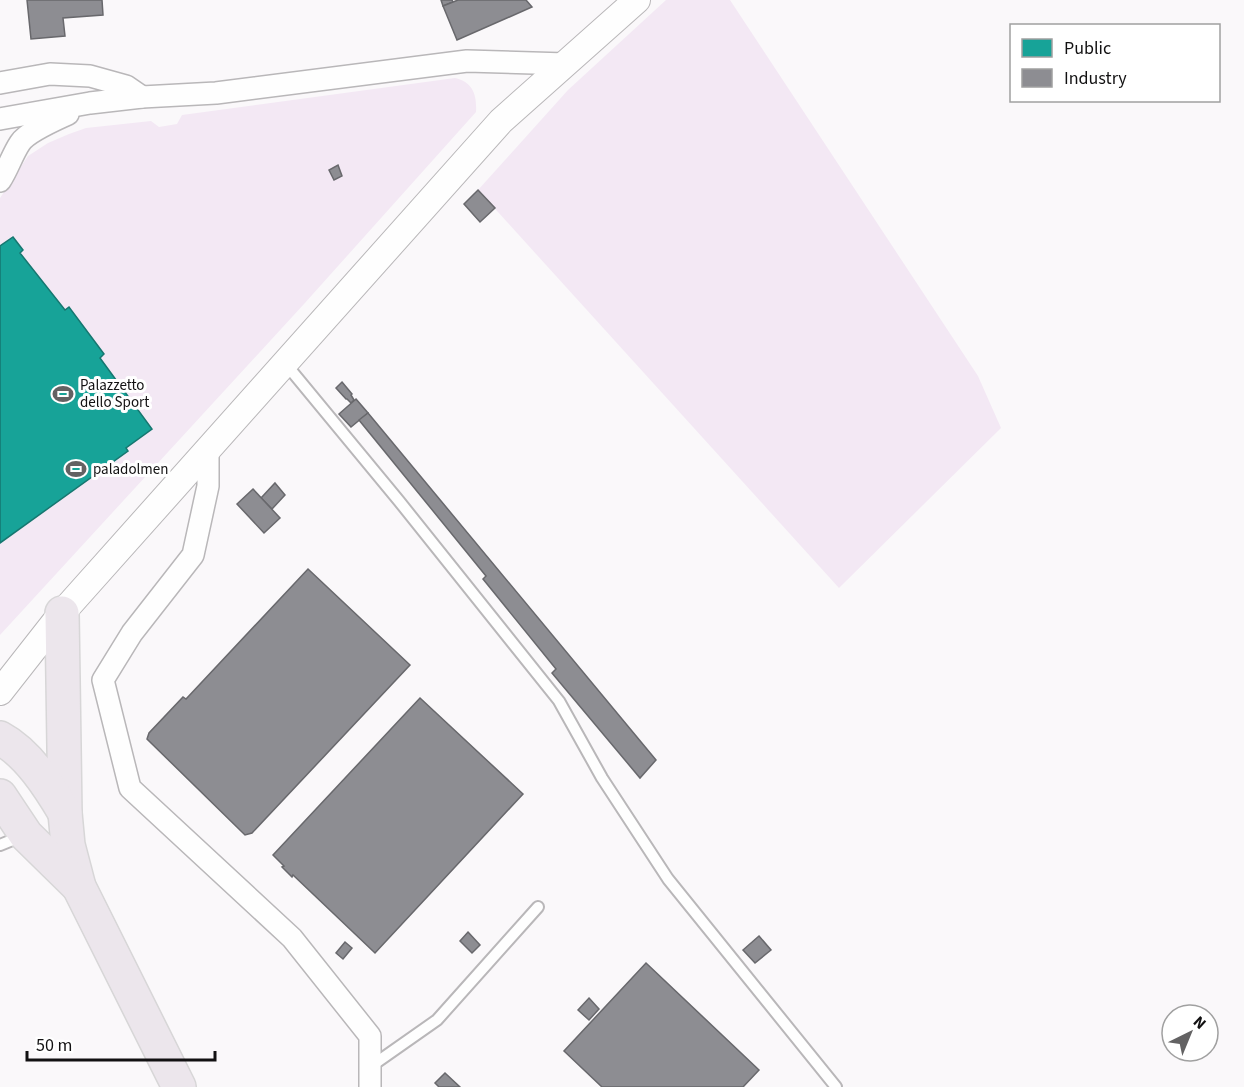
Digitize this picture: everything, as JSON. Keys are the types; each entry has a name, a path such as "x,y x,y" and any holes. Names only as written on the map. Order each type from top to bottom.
{"highway":[{"path":"62,613 65,813 68,845 79,887 179,1087"},
{"path":"0,738 8,742 31,764 52,790 65,813"},
{"path":"0,796 8,836 79,887"}],"street":[{"path":"0,692 62,613 501,121 637,0"},
{"path":"0,118 142,97 216,93 467,61 566,64"},
{"path":"0,83 50,74 90,76 126,86 142,97"},
{"path":"0,181 21,141 41,127 90,104"},
{"path":"208,450 208,486 193,555 132,633 103,680 130,788 291,938 369,1036 370,1077"}],"lane":[{"path":"285,363 559,701 602,778 668,879 836,1087"},
{"path":"370,1077 437,1020 538,907"}],"shaded area":[{"path":"666,0 730,0 978,376 1001,428 839,588 478,190 568,90"},
{"name":"paladolmen","path":"455,78 466,83 473,90 476,112 304,304 0,635 0,198 28,156 48,143 86,128 151,121 159,127 177,124 182,115"}],"building: Public":[{"name":"Palazzetto dello Sport","path":"13,237 23,250 20,253 65,310 69,307 104,354 100,358 152,429 126,448 128,451 0,543 0,246"}],"building: Industry":[{"path":"27,0 102,0 103,15 63,18 65,36 31,39"},
{"path":"441,0 452,0 453,2 443,6"},
{"path":"458,0 526,0 532,7 457,40 443,6"},
{"path":"338,165 342,176 334,180 329,170"},
{"path":"478,190 495,208 480,222 464,204"},
{"path":"342,382 352,394 354,400 351,403 336,388"},
{"path":"356,399 368,413 351,427 339,414"},
{"path":"368,413 656,760 640,778 552,673 556,669 483,579 486,576 359,420"},
{"path":"275,483 285,495 272,509 261,498"},
{"path":"253,489 280,518 264,533 237,504"},
{"path":"308,569 410,665 252,833 245,835 147,739 149,733 183,697 186,699"},
{"path":"420,698 523,794 375,953 293,875 292,877 273,855"},
{"path":"468,932 480,945 472,953 460,941"},
{"path":"759,936 771,950 755,963 743,950"},
{"path":"345,942 352,948 343,959 336,953"},
{"path":"646,963 759,1070 743,1087 602,1087 564,1051"},
{"path":"589,998 599,1009 589,1020 578,1010"},
{"path":"445,1073 460,1087 439,1087 435,1083"}],"place":[{"name":"Palazzetto dello Sport","path":"63,394"},
{"name":"paladolmen","path":"76,469"}]}
